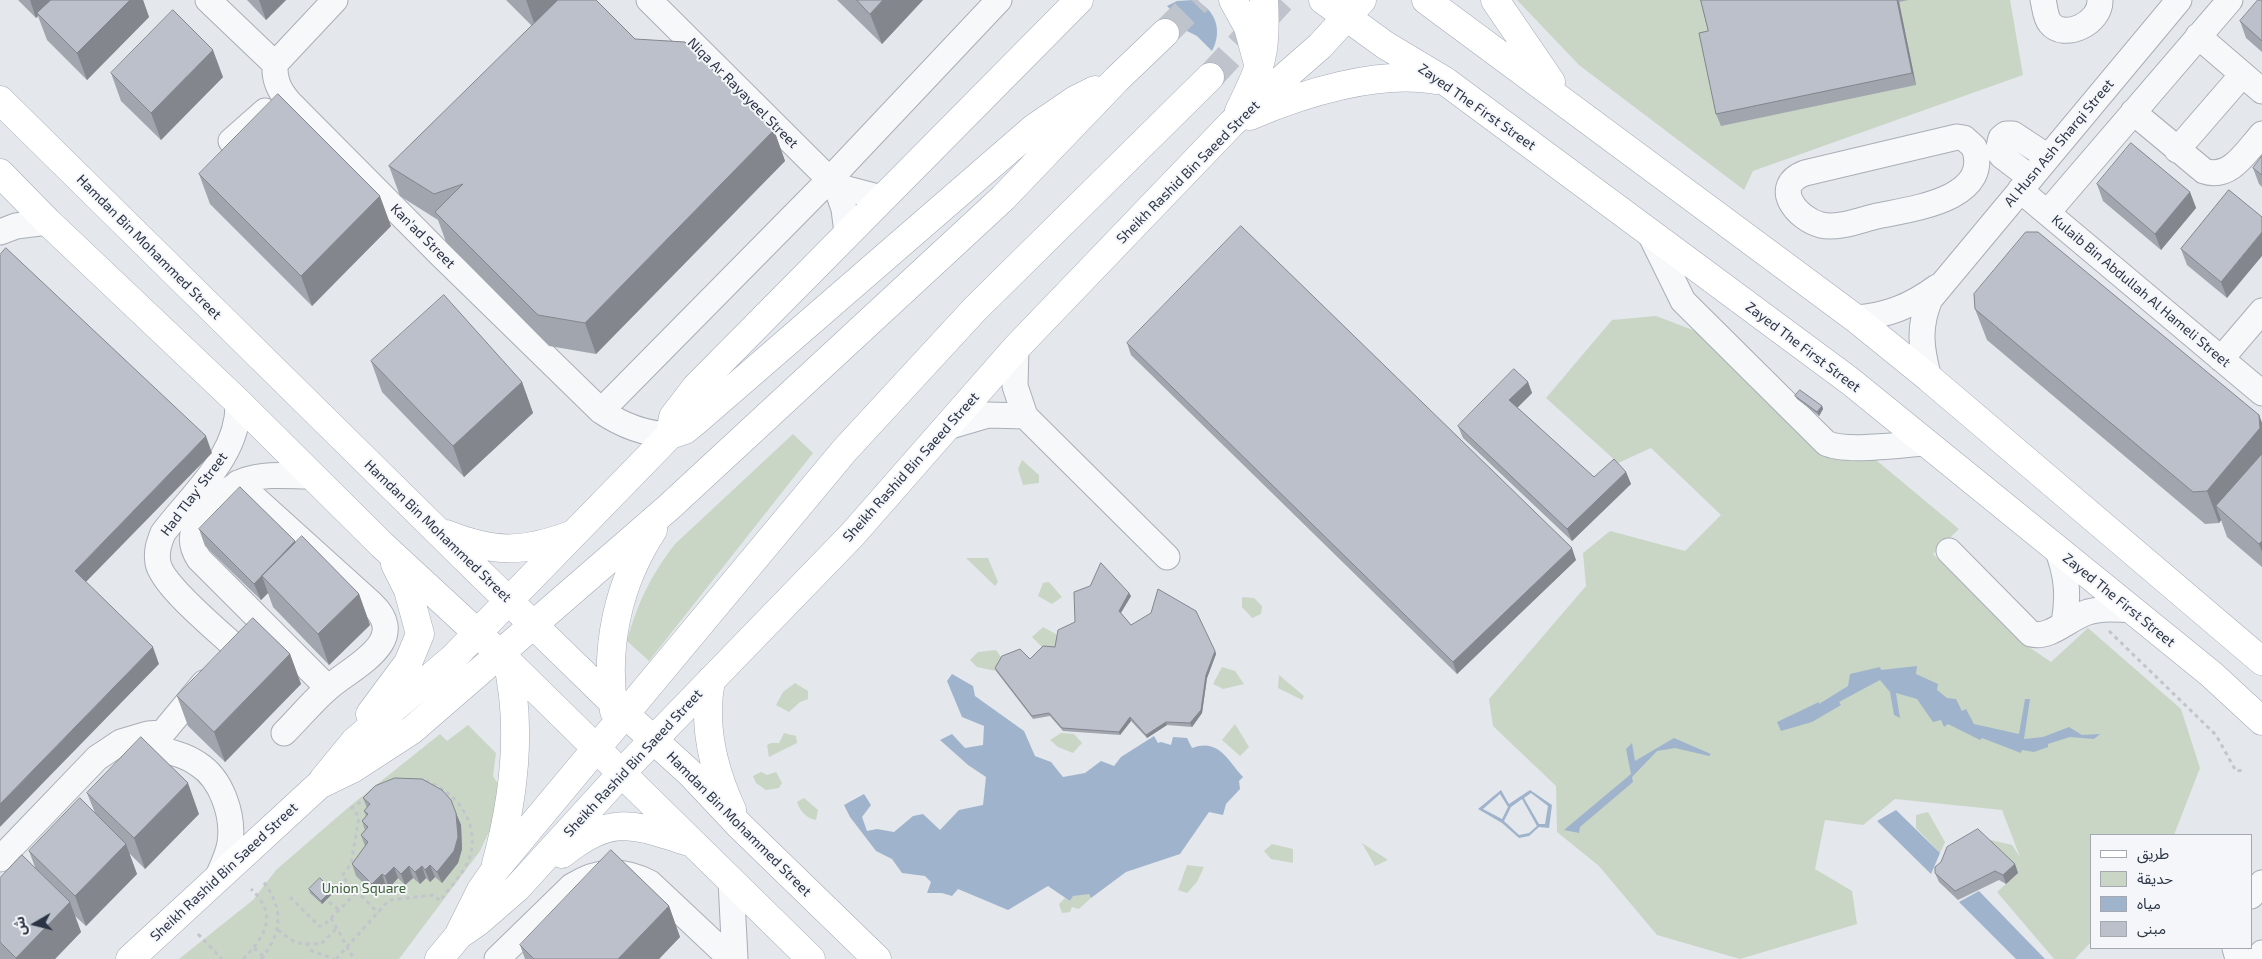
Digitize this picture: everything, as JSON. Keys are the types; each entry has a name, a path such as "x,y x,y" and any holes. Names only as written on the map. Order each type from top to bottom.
{"main road":[{"path":"1232,0 1248,27 1255,46 1259,71"},
{"path":"1232,123 1259,71 1265,48 1264,0"},
{"name":"Zayed The First Street","path":"1323,0 1350,6 1385,45 1444,81 1850,380 2211,674 2262,721"},
{"path":"1426,0 1854,318 1929,378 2262,661"},
{"path":"1495,0 1565,102"},
{"name":"Sheikh Rashid Bin Saeed Street","path":"670,435 673,417 696,387 846,233 1078,1"},
{"name":"Sheikh Rashid Bin Saeed Street","path":"439,959 459,935 517,888 631,776 653,740 852,535 1016,348 1232,123 1316,50 1350,6"},
{"name":"Sheikh Rashid Bin Saeed Street","path":"319,785 352,769 400,740 504,655 534,625 668,508 1003,198 1165,33"},
{"name":"Sheikh Rashid Bin Saeed Street","path":"459,935 481,890 495,870 596,748 618,714 851,444 975,309 1210,76"},
{"path":"1232,123 1268,108 1378,78 1400,76 1444,81"},
{"name":"Sheikh Rashid Bin Saeed Street","path":"130,959 319,785 341,756 368,728 452,659 670,435 685,430 696,421 1034,128 1075,100 1117,80"},
{"name":"Hamdan Bin Mohammed Street","path":"0,100 476,569 493,616 504,655 596,748 631,776 694,844 811,959"},
{"name":"Hamdan Bin Mohammed Street","path":"0,173 48,222 238,402 382,545 493,616 534,625 618,714 653,740 690,774 739,825 877,959"},
{"path":"631,776 618,714 611,644 619,604 631,572 645,543 668,508"},
{"path":"436,530 481,547 497,549 531,547 572,534"},
{"path":"341,756 408,662 420,634 408,590 397,566 382,545"},
{"path":"495,870 506,824 514,759 514,723 504,655"},
{"path":"711,680 706,704 707,727 723,787 739,825"},
{"path":"517,888 582,838 604,828 622,825 637,826 694,844"}],"street":[{"path":"208,0 275,64 335,0"},
{"name":"Niqa Ar Rayayeel Street","path":"649,0 833,182 844,209 846,233"},
{"path":"601,411 833,182 999,0"},
{"path":"2043,0 2051,25 2063,30 2079,27 2091,22 2098,11 2100,0"},
{"name":"Al Husn Ash Sharqi Street","path":"1929,378 1921,345 1921,329 1930,299 2179,0"},
{"path":"2048,212 2230,0"},
{"path":"2198,36 2262,91"},
{"name":"Kan'ad Street","path":"275,64 274,74 284,95 440,254 601,411 627,426 656,434 670,435"},
{"path":"2177,150 2242,75"},
{"path":"231,140 284,95"},
{"path":"2133,112 2204,172 2220,174 2229,170 2262,134"},
{"path":"1986,145 1957,137 1805,173 1793,179 1788,192 1789,199 1792,205 1806,218 1828,226 1934,205 1952,196 1967,183 1986,145 2006,134 2013,134 2048,157"},
{"name":"Kulaib Bin Abdullah Al Hameli Street","path":"1986,145 1998,151 2048,212 2262,393"},
{"path":"833,182 882,198"},
{"path":"0,232 16,226 48,222"},
{"path":"1649,232 1683,301 1826,443 1837,447 1927,443"},
{"name":"Al Husn Ash Sharqi Street","path":"1854,318 1891,313 1908,306 1939,286"},
{"path":"2221,359 2262,311"},
{"path":"1016,348 1015,386 1025,416 1167,557"},
{"name":"Had Tlay' Street","path":"224,658 168,582 158,563 157,545 163,532 227,451 236,427 238,402"},
{"path":"947,427 988,415 1025,416"},
{"name":"Had Tlay' Street","path":"312,476 259,477 238,483 200,517 193,530 192,542 199,559 328,688"},
{"path":"238,483 372,604 383,618 384,637 374,653 328,688 284,733"},
{"path":"157,545 192,542"},
{"path":"2057,549 2063,563 2068,593 2064,622"},
{"path":"1949,551 2031,634 2045,635 2064,622 2090,612 2118,609 2132,610"},
{"path":"109,791 156,741 258,619"},
{"path":"0,859 97,758 121,742 134,737 156,741 200,765 213,778 228,809 231,826 226,860 218,876"},
{"path":"497,959 572,886 586,877 602,873 619,872 635,876 650,883 731,959"},
{"path":"731,881 735,959"},
{"path":"2252,895 2262,883"},
{"path":"2257,959 2262,953"}],"path":[{"path":"2090,612 2216,735 2236,771 2245,770"},
{"path":"306,943 312,951 335,959 348,948 389,900 434,895 440,901 469,860 471,850 470,827 463,808 444,789 419,780"},
{"path":"370,794 352,808 359,817 351,864 342,876 378,913"},
{"path":"254,948 262,958 274,942 278,930 277,906 272,894 262,880"},
{"path":"243,959 262,937 267,919 261,900 251,890"},
{"path":"290,897 319,926 323,926 357,892"},
{"path":"329,902 339,910"},
{"path":"331,918 354,959"},
{"path":"278,930 296,943 321,944 337,928"},
{"path":"198,934 222,959"}],"green space":[{"path":"1517,0 2010,0 2023,75 1753,171 1744,190 1579,65"},
{"path":"1656,316 1706,335 1823,453 1876,460 1959,529 1933,554 2026,645 2051,662 2088,628 2181,709 2200,768 2174,834 2090,834 2090,943 2075,959 2054,959 1997,892 2018,873 1982,838 2012,845 2020,857 2002,810 1895,799 1863,825 1825,820 1815,869 1852,891 1857,924 1740,959 1657,935 1599,866 1557,832 1556,786 1493,726 1489,699 1586,586 1583,553 1610,531 1685,551 1721,515 1651,448 1618,463 1546,398 1612,320"},
{"path":"793,434 813,453 649,661 627,641 641,601 652,578 675,544"},
{"path":"1022,460 1039,475 1039,483 1023,485 1018,469"},
{"path":"966,558 988,558 998,582 995,586"},
{"path":"1049,582 1062,597 1052,604 1038,596 1043,583"},
{"path":"1242,597 1254,598 1262,606 1261,614 1252,618 1242,607"},
{"path":"1043,627 1059,636 1056,650 1044,649 1032,637"},
{"path":"996,650 1003,660 996,671 977,667 970,660 978,652"},
{"path":"1222,667 1235,671 1244,684 1223,689 1213,684"},
{"path":"1279,675 1304,696 1302,700 1278,688"},
{"path":"795,683 808,691 808,699 800,702 789,712 776,705 783,692"},
{"path":"1235,724 1249,747 1240,756 1222,740"},
{"name":"Union Square","path":"468,725 496,753 493,776 502,791 494,821 480,851 399,959 179,959 253,900 276,870 350,806 440,734 447,741"},
{"path":"784,733 796,736 797,743 769,757 767,745 779,743"},
{"path":"1061,733 1074,734 1082,743 1073,753 1058,747 1050,740"},
{"path":"761,772 767,775 776,772 782,783 779,788 766,790 756,783 753,776"},
{"path":"804,798 818,810 816,820 804,814 800,808 797,802"},
{"path":"1928,812 1945,842 1940,853 1916,828 1916,815"},
{"path":"1362,843 1388,860 1375,866"},
{"path":"1272,844 1293,849 1293,863 1271,859 1264,851"},
{"path":"1187,865 1204,867 1197,882 1187,893 1178,890"},
{"path":"1089,894 1091,898 1079,909 1072,907 1070,912 1062,913 1059,904 1065,898 1070,901 1073,896"}],"water":[{"path":"1193,0 1207,9 1215,21 1217,36 1212,51 1197,36 1187,31 1183,23 1167,6 1177,1"},
{"path":"1917,666 1916,674 1938,684 1937,690 1947,698 1956,699 1962,711 1966,709 1974,724 2019,734 2025,699 2030,699 2024,739 2043,737 2069,727 2082,735 2100,734 2094,739 2070,737 2048,744 2048,747 2034,752 2022,750 2021,753 1982,738 1980,740 1948,724 1944,727 1941,720 1933,722 1917,699 1896,693 1900,718 1894,715 1890,692 1880,680 1839,702 1841,705 1812,722 1781,731 1777,722 1819,702 1819,704 1848,686 1850,674 1880,667 1881,670"},
{"path":"952,674 973,686 975,696 1024,731 1035,756 1051,762 1063,777 1085,773 1101,761 1114,766 1121,757 1154,736 1158,743 1171,745 1173,737 1187,738 1192,748 1209,746 1221,752 1243,777 1239,781 1240,789 1226,804 1223,815 1209,812 1180,854 1126,872 1091,898 1089,894 1073,896 1070,901 1048,886 1008,910 958,889 952,896 942,893 927,893 931,882 925,876 902,873 892,859 876,851 850,817 844,805 864,794 871,805 862,817 867,831 877,829 894,832 913,816 923,814 940,830 959,810 983,805 986,777 968,765 940,740 952,734 965,748 983,745 984,726 962,717 947,681"},
{"path":"1674,738 1711,754 1709,756 1675,748 1657,751 1632,777 1633,782 1580,827 1579,833 1564,830 1631,774 1626,749 1632,743 1635,761"},
{"path":"1501,790 1509,804 1530,790 1552,805 1549,828 1539,827 1529,836 1519,838 1502,823 1478,809","holes":["1531,793 1548,806 1545,824 1539,824 1524,798","1500,794 1508,807 1502,819 1483,809","1522,799 1537,826 1529,833 1519,835 1504,821 1511,807"]},
{"path":"1896,810 1940,853 1931,874 1877,821"},
{"path":"1979,891 2045,959 2016,959 1959,902"}],"building":[{"path":"51,0 130,0 77,53 37,13"},
{"path":"558,0 596,0 635,39 685,42 774,130 585,323 538,315 435,212 463,184 434,194 389,166"},
{"path":"857,0 883,0 870,14"},
{"path":"1701,0 1897,0 1912,73 1716,114 1699,33 1708,31"},
{"path":"2258,0 2262,0 2262,41 2240,21"},
{"path":"173,10 213,50 151,113 111,73"},
{"path":"278,94 380,196 301,276 199,174"},
{"path":"2131,143 2190,192 2155,234 2097,184"},
{"path":"2262,156 2262,175 2253,168"},
{"path":"2229,190 2262,217 2262,232 2221,282 2181,249"},
{"path":"1241,226 1572,548 1453,662 1127,343"},
{"path":"2026,232 2038,232 2259,415 2260,428 2207,491 2193,492 1975,309 1974,294"},
{"path":"6,248 206,436 75,571 153,647 0,804 0,255"},
{"path":"444,295 522,382 453,446 371,361"},
{"path":"1514,369 1528,382 1509,400 1594,477 1614,459 1626,472 1567,529 1458,426"},
{"path":"1800,390 1822,406 1817,412 1795,396"},
{"path":"2262,454 2262,541 2259,544 2216,506"},
{"path":"240,487 295,541 254,584 199,529"},
{"path":"302,536 359,594 318,634 262,576"},
{"path":"1101,563 1129,593 1119,611 1131,625 1151,613 1158,589 1196,611 1215,651 1206,675 1201,710 1190,723 1166,722 1146,735 1130,717 1119,732 1062,728 1049,713 1032,716 995,668 1002,656 1020,649 1030,659 1043,646 1055,647 1058,630 1075,622 1074,592 1090,586"},
{"path":"253,618 290,654 214,732 177,696"},
{"path":"141,737 188,783 134,838 87,793"},
{"path":"395,778 422,779 442,790 451,800 456,813 458,837 454,851 437,872 430,865 425,870 422,866 415,872 409,866 401,874 394,867 385,876 382,874 372,884 352,864 368,842 361,835 368,827 362,821 368,814 364,811 370,804 363,798 375,786"},
{"path":"80,798 126,844 75,896 29,851"},
{"path":"1978,829 2015,864 2003,875 1995,871 1955,891 1935,873 1935,867 1941,862 1947,847"},
{"path":"611,850 669,906 618,959 534,959 520,945"},
{"path":"22,855 70,902 16,958 0,942 0,878"},
{"path":"320,878 332,890 321,901 309,889"}],"tunnel":[{"path":"1165,33 1198,0"},
{"path":"1210,77 1281,0"}]}
